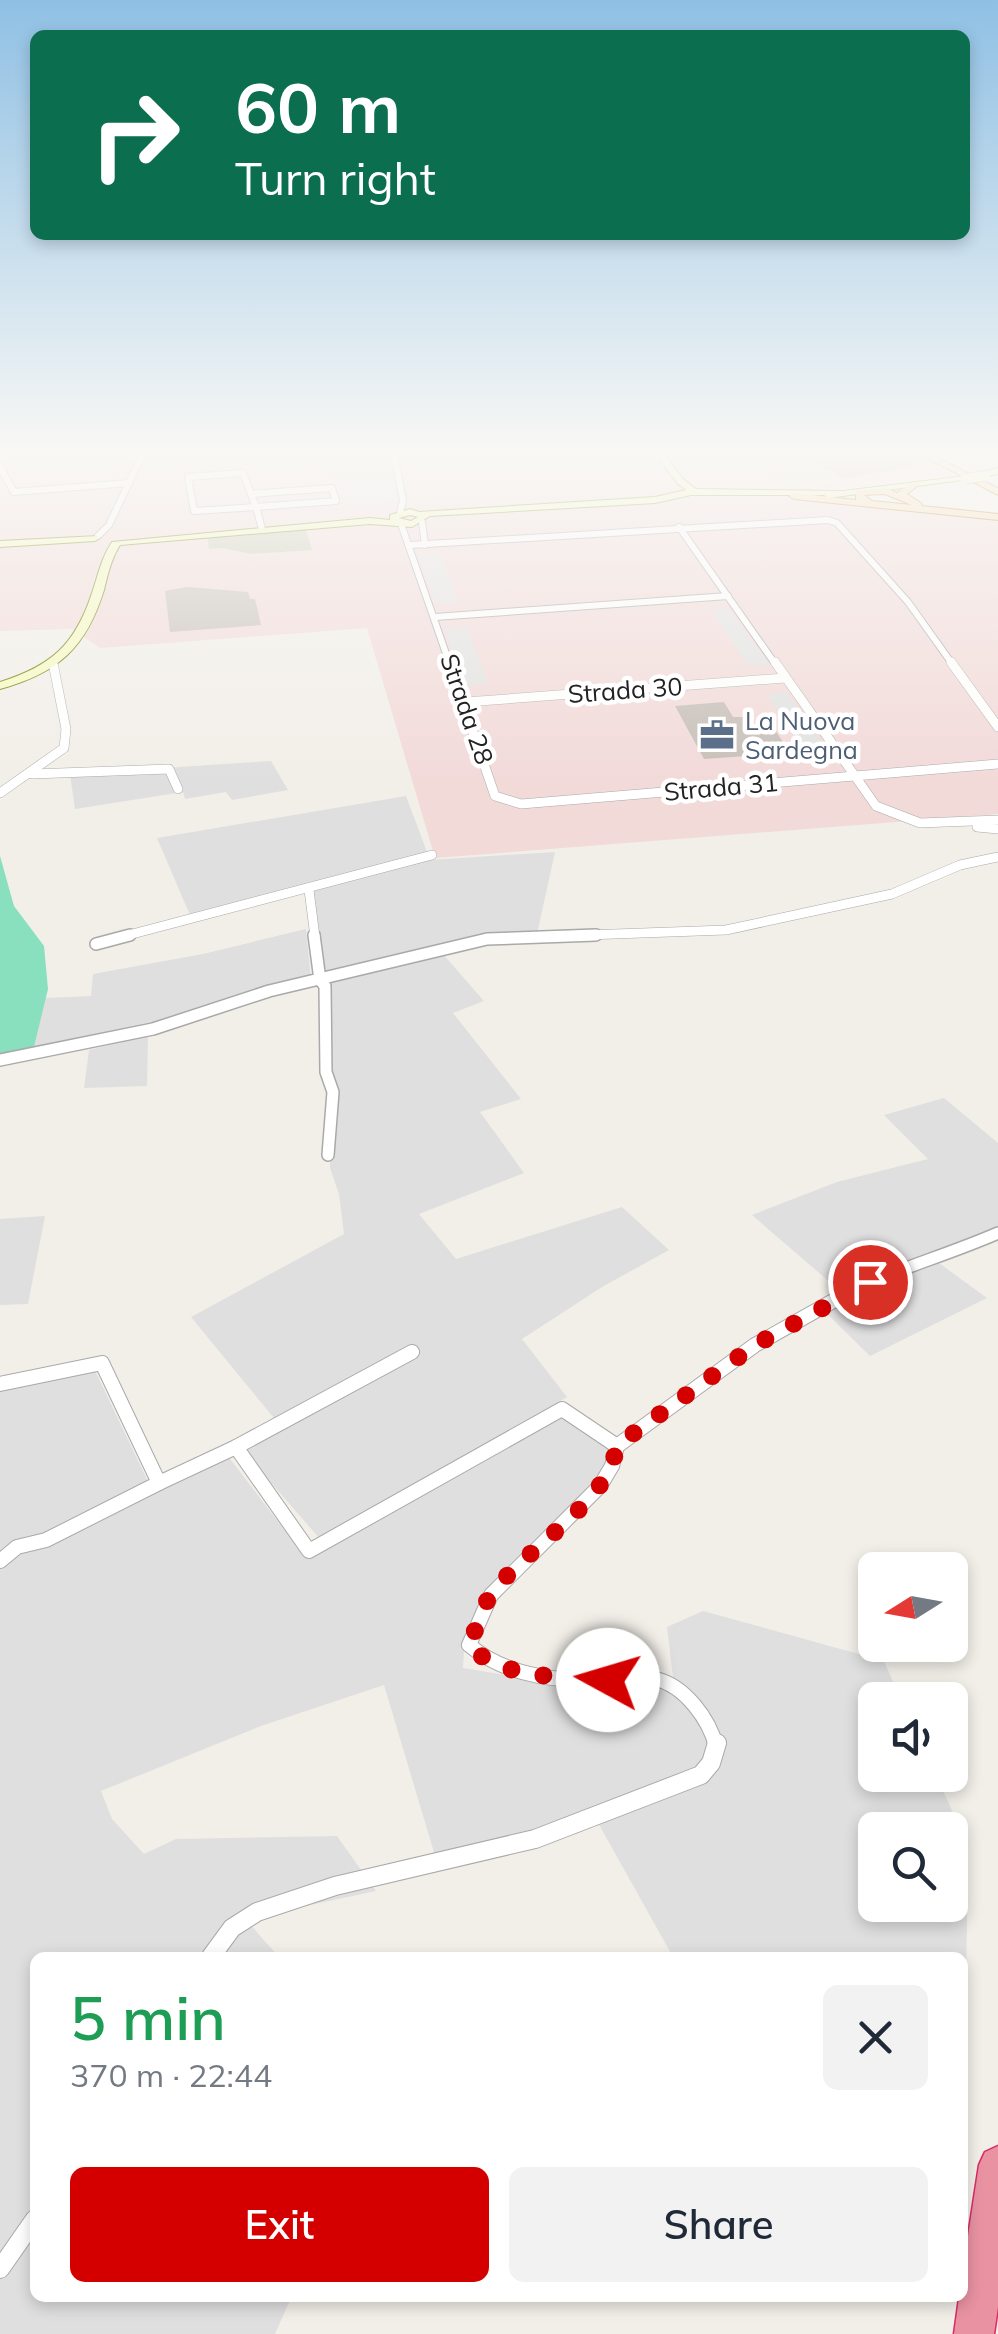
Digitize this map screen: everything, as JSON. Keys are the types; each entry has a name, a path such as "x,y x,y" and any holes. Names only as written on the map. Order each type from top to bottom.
{"highway":[{"path":"974,2334 998,2165"}],"street":[{"path":"85,621 83,608 98,562"},
{"path":"0,686 53,664 69,653 80,638 107,562"},
{"name":"Strada 28","path":"416,562 496,796 505,802"},
{"path":"704,562 876,806 892,816 933,826 998,820"},
{"path":"872,562 908,602 998,728"},
{"path":"435,617 728,596"},
{"path":"0,793 58,756 66,743 53,664"},
{"name":"Strada 30","path":"466,702 785,678"},
{"name":"Strada 31","path":"505,802 521,804 998,764"},
{"path":"32,774 169,769 178,789"},
{"path":"968,824 998,829"},
{"path":"96,944 432,856"},
{"path":"0,1060 153,1029 269,991 487,938 674,934 753,926 892,894 960,865 998,856"},
{"path":"309,890 320,980 326,995 326,1072 333,1092 328,1155"},
{"path":"616,1446 755,1345 836,1298 894,1270 950,1254 998,1233"},
{"path":"0,1561 17,1547 46,1540 236,1446 412,1352"},
{"path":"0,1384 102,1363 159,1483"},
{"path":"236,1446 309,1551 562,1409 616,1446"},
{"path":"214,1952 232,1928 257,1912 334,1886 535,1839 670,1790 701,1775 711,1763 717,1744 711,1730 695,1706 676,1689 655,1679 608,1680 523,1671 490,1661 469,1645 490,1595 591,1495 616,1458 616,1446"},
{"path":"0,2270 30,2226"}],"shaded area":[{"path":"0,562 998,562 998,814 435,858 367,628 100,648 73,629 0,631"},
{"path":"421,562 442,562 458,602 436,603"},
{"path":"728,608 771,666 748,665 711,610"},
{"path":"467,627 488,684 464,686 444,628"},
{"path":"787,692 834,760 809,759 767,695"},
{"path":"271,761 288,790 232,800 226,792 185,799 183,792 75,809 70,774"},
{"path":"406,796 427,852 190,915 157,838"},
{"path":"555,852 537,934 325,977 313,891 429,860"},
{"path":"306,929 311,979 189,1016 33,1051 45,998 91,996 93,974 203,954"},
{"path":"442,953 484,1001 453,1013 521,1099 480,1112 524,1173 419,1214 456,1259 622,1207 669,1250 602,1287 522,1339 567,1397 320,1539 240,1447 278,1423 191,1317 344,1234 339,1194 330,1168 332,1076 325,984"},
{"path":"148,1035 147,1086 84,1088 89,1050"},
{"path":"944,1098 998,1143 998,1227 951,1250 928,1255 987,1298 870,1356 816,1303 840,1291 752,1215 837,1182 928,1159 884,1115"},
{"path":"45,1216 28,1304 0,1305 0,1219"},
{"path":"89,1358 152,1490 227,1455 306,1558 562,1418 617,1455 578,1505 482,1600 465,1633 463,1668 617,1689 673,1677 667,1627 703,1611 858,1654 858,1662 884,1662 893,1682 858,1682 858,1792 944,1792 953,1812 858,1812 858,1922 967,1922 966,1952 670,1952 592,1812 436,1859 384,1685 261,1726 101,1791 112,1819 144,1854 176,1839 337,1836 376,1891 245,1919 275,1952 30,1952 30,2302 289,2302 275,2334 0,2334 0,1382"}],"green space":[{"path":"0,856 14,906 44,946 48,989 33,1051 0,1057"}],"building":[{"path":"187,587 248,592 250,599 255,599 261,625 170,632 165,591"},
{"name":"La Nuova Sardegna","path":"724,702 733,717 744,717 749,724 770,722 790,753 704,759 675,706"}],"place":[{"name":"La Nuova Sardegna","path":"717,735"}],"route":[{"path":"608,1680 523,1671 490,1661 474,1651 469,1645 490,1595 591,1495 616,1458 616,1446 755,1345 870,1282"}]}
